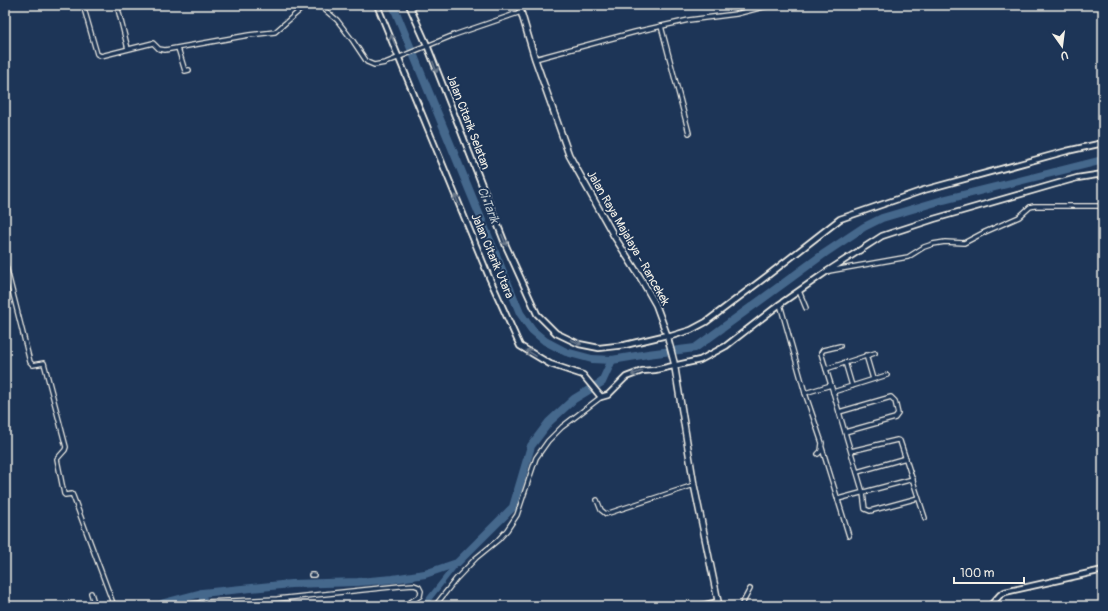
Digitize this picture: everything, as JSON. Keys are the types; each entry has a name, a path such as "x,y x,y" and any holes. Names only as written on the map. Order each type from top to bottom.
{"main road":[{"name":"Jalan Raya Majalaya - Rancekek","path":"519,5 535,59 569,155 614,236 656,305 668,336 675,364 694,485 718,604"}],"street":[{"path":"83,5 98,55 101,56 153,43 159,49 165,50 275,32 306,5"},
{"path":"117,5 128,49"},
{"path":"319,5 337,20 367,62 378,65 425,46 521,12"},
{"name":"Jalan Citarik Utara","path":"377,5 400,56 489,277 520,346 550,364 583,375 600,397"},
{"path":"410,6 418,5"},
{"path":"535,59 661,26 689,20 736,14 772,5"},
{"name":"Jalan Citarik Selatan","path":"410,6 506,246 537,314 556,333 579,344 599,348 625,345 668,336 691,330 706,322 840,219 924,190 1067,151 1103,143"},
{"path":"661,26 689,133"},
{"path":"178,48 185,71 189,70"},
{"path":"436,606 456,579 476,558 498,540 514,520 536,458 548,441 562,427 600,397 608,395 626,377 642,370 654,370 675,364 700,360 726,346 780,304 826,272 888,233 1077,178 1103,174"},
{"path":"826,272 908,257 924,247 933,244 945,242 964,244 985,232 1019,217 1030,207 1034,206 1103,206"},
{"path":"5,262 30,362 33,364 43,363 45,366 66,447 58,457 64,494 72,494 73,496 114,606"},
{"path":"799,291 806,308"},
{"path":"780,304 849,536"},
{"path":"840,346 821,352 863,493 865,508 867,511 918,498"},
{"path":"826,369 875,353"},
{"path":"866,356 873,379"},
{"path":"845,362 852,386"},
{"path":"833,392 887,375"},
{"path":"806,393 831,385"},
{"path":"839,412 891,397 895,402 898,414 895,418 845,432"},
{"path":"851,452 897,440 901,442 925,518"},
{"path":"818,454 822,447"},
{"path":"857,472 906,458"},
{"path":"838,499 913,479"},
{"path":"597,500 601,510 606,514 694,485"},
{"path":"990,606 1000,595 1005,592 1103,570"},
{"path":"176,606 201,602 277,599 400,586 414,585 419,587 421,590 420,596 404,606"},
{"path":"741,606 750,589"},
{"path":"91,593 95,606"},
{"path":"701,606 718,604"}],"waterway":[{"name":"Ci Tarik","path":"393,5 520,313 532,330 545,341 566,352 592,359 612,360 695,348 825,253 864,227 882,218 943,200 1103,160"},
{"path":"204,606 202,593 291,584 358,582 393,579 425,574 457,563 513,507 531,446 549,422 574,399 602,382 612,360"},
{"path":"421,606 425,604 457,563"},
{"path":"159,606 164,603 202,593"}]}
